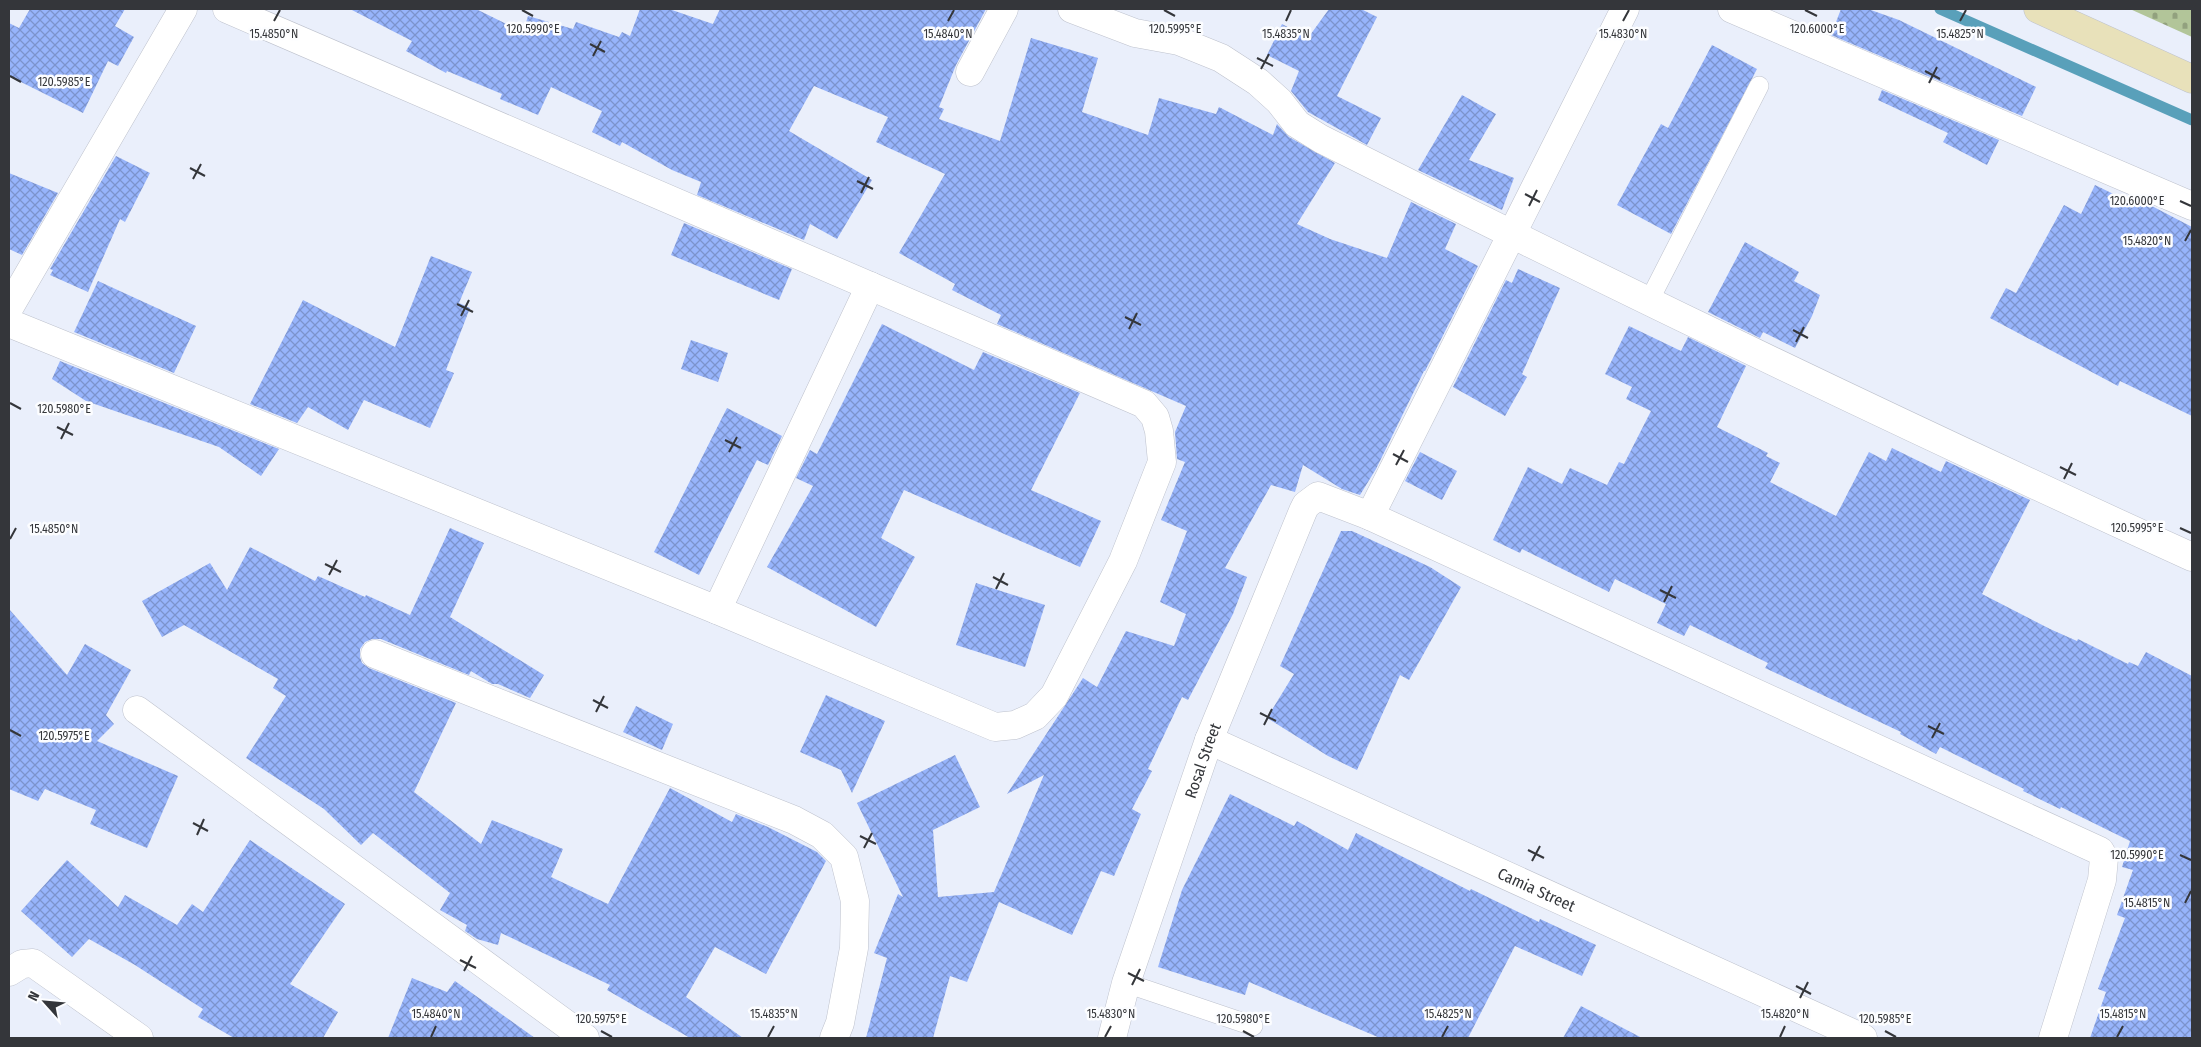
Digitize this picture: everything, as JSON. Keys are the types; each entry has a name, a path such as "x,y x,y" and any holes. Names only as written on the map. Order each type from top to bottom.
{"street":[{"path":"9,308 183,9"},
{"path":"9,323 717,610 995,727 1015,725 1035,716 1054,696 1123,561 1162,462 1157,424 1144,404 227,9"},
{"path":"970,72 1004,9"},
{"path":"1072,9 1134,33 1179,41 1222,58 1258,82 1278,101 1297,124 1321,139 1649,301 2025,481 2192,557"},
{"path":"1625,9 1510,234 1370,516 2100,851 2104,858 2102,880 2053,1038"},
{"path":"1732,9 2192,206"},
{"path":"2038,9 2192,79"},
{"path":"717,610 870,286"},
{"name":"Rosal Street","path":"1112,1038 1126,984 1209,740 1303,511 1311,501 1321,496 1370,516"},
{"path":"375,654 794,820 822,835 844,857 855,900 854,948 840,1024 834,1038"},
{"path":"137,710 585,1038"},
{"name":"Camia Street","path":"1209,740 1863,1038"},
{"path":"9,972 22,964 33,963 139,1038"}],"lane":[{"path":"1649,301 1759,86"},
{"path":"1126,984 1252,1026"}],"green space":[{"path":"2130,9 2192,9 2192,37"}],"building":[{"path":"30,9 125,9 115,26 134,37 118,66 108,61 83,113 9,76 9,23 19,28"},
{"path":"350,9 476,9 523,32 528,16 573,29 576,22 619,37 622,32 630,36 640,9 669,9 713,24 720,9 986,9 956,65 939,107 944,109 939,119 1000,141 1031,38 1098,58 1082,112 1148,135 1159,98 1216,114 1219,107 1273,135 1277,124 1289,137 1335,163 1297,224 1330,239 1387,258 1411,202 1456,224 1445,249 1478,266 1376,469 1360,495 1342,489 1303,465 1295,492 1271,485 1225,568 1247,577 1233,614 1188,700 1182,697 1148,769 1152,771 1132,809 1141,814 1114,876 1101,871 1072,935 999,902 967,982 950,976 933,1038 866,1038 887,958 874,953 898,894 903,897 857,803 955,755 980,807 933,830 938,897 994,892 1044,775 1007,794 1083,678 1097,687 1126,631 1174,646 1186,614 1160,602 1187,531 1161,520 1185,462 1177,459 1175,432 1186,406 997,324 1001,315 952,290 955,284 899,253 945,174 876,142 888,117 814,86 789,131 872,180 837,239 810,224 804,240 697,195 701,182 672,170 622,142 620,146 592,132 602,111 551,87 538,115 500,99 502,94 447,71 446,73 406,51 412,41"},
{"path":"1329,9 1361,9 1377,17 1337,96 1381,118 1367,145 1308,112 1291,91 1299,71 1267,55 1282,24 1308,38"},
{"path":"1841,9 1868,9 1899,20 2036,87 2022,116 1831,35"},
{"path":"1712,45 1757,69 1671,234 1617,205 1661,124 1668,128"},
{"path":"1882,90 1999,140 1987,165 1943,142 1948,133 1878,100"},
{"path":"1462,95 1496,114 1469,160 1514,178 1502,210 1418,170"},
{"path":"116,156 150,173 125,222 120,219 88,292 50,275 53,270 50,269"},
{"path":"9,173 58,193 22,255 9,249"},
{"path":"2095,185 2138,206 2141,201 2148,204 2192,227 2192,416 2120,381 2118,386 1990,318 2006,288 2016,293 2064,205 2081,214"},
{"path":"684,223 792,269 779,300 671,255"},
{"path":"1745,242 1799,272 1794,281 1820,295 1812,316 1795,348 1763,332 1760,338 1708,312"},
{"path":"431,256 472,272 459,303 470,308 446,370 454,373 430,428 364,400 348,430 308,407 297,423 250,404 303,300 395,347"},
{"path":"1518,269 1560,288 1522,374 1527,377 1505,416 1453,387 1506,280 1512,283"},
{"path":"98,281 196,326 174,373 74,332"},
{"path":"882,324 974,370 983,352 1080,393 1031,490 1101,521 1080,567 904,490 881,538 915,557 876,627 767,567 813,486 796,478 810,450 817,454"},
{"path":"1629,326 1681,351 1688,337 1746,366 1717,427 1768,453 1766,456 1780,463 1770,482 1836,516 1869,452 1886,461 1892,448 1941,472 1946,461 2030,500 1982,594 2050,629 2077,641 2078,639 2128,664 2129,662 2138,666 2146,652 2192,676 2192,1038 2090,1038 2106,992 2098,989 2125,918 2117,915 2133,870 2122,867 2130,841 2061,807 2060,809 2023,791 2024,789 1940,747 1936,754 1900,734 1901,732 1765,668 1768,663 1690,625 1684,636 1657,623 1666,604 1615,579 1609,592 1522,549 1520,553 1493,540 1528,467 1562,484 1570,468 1607,485 1619,462 1624,464 1651,411 1626,399 1632,387 1605,374"},
{"path":"691,340 728,353 718,382 681,369"},
{"path":"60,361 279,449 261,476 219,447 86,401 52,379"},
{"path":"727,408 782,436 768,465 757,460 699,575 654,552"},
{"path":"1420,452 1457,471 1442,500 1405,481"},
{"path":"450,528 484,543 450,617 544,675 530,698 498,684 492,684 471,671 469,675 381,639 372,639 365,642 360,649 360,657 362,663 369,668 456,703 414,792 481,844 492,820 563,849 551,877 608,904 670,788 732,822 736,814 768,827 817,852 826,861 766,974 715,947 686,997 743,1038 690,1038 607,990 610,985 501,933 498,945 477,939 465,931 467,925 440,910 450,893 373,833 361,845 324,809 246,758 286,696 273,688 278,679 184,625 162,637 142,601 210,563 227,590 250,547 315,581 318,576 410,615"},
{"path":"1341,531 1352,531 1430,567 1461,587 1409,680 1400,675 1357,770 1328,756 1267,718 1294,674 1280,666"},
{"path":"976,583 1045,605 1025,667 956,645"},
{"path":"9,609 67,675 85,644 131,670 106,715 114,724 97,741 178,776 147,848 90,824 96,810 45,789 38,801 9,789"},
{"path":"826,695 885,721 852,793 841,770 800,752"},
{"path":"636,706 673,724 662,750 623,732"},
{"path":"1230,794 1294,826 1297,821 1348,850 1356,833 1470,891 1471,889 1539,922 1540,919 1596,945 1582,976 1515,946 1468,1038 1380,1038 1249,982 1245,995 1158,967 1182,890"},
{"path":"250,840 345,904 290,984 338,1012 323,1038 234,1038 198,1017 203,1009 135,965 89,939 72,957 21,911 67,860 118,907 125,895 177,925 192,904 203,912"},
{"path":"412,978 447,992 455,981 535,1038 388,1038"},
{"path":"1581,1006 1642,1038 1563,1038"}],"waterway":[{"path":"1940,9 2192,120"}]}
